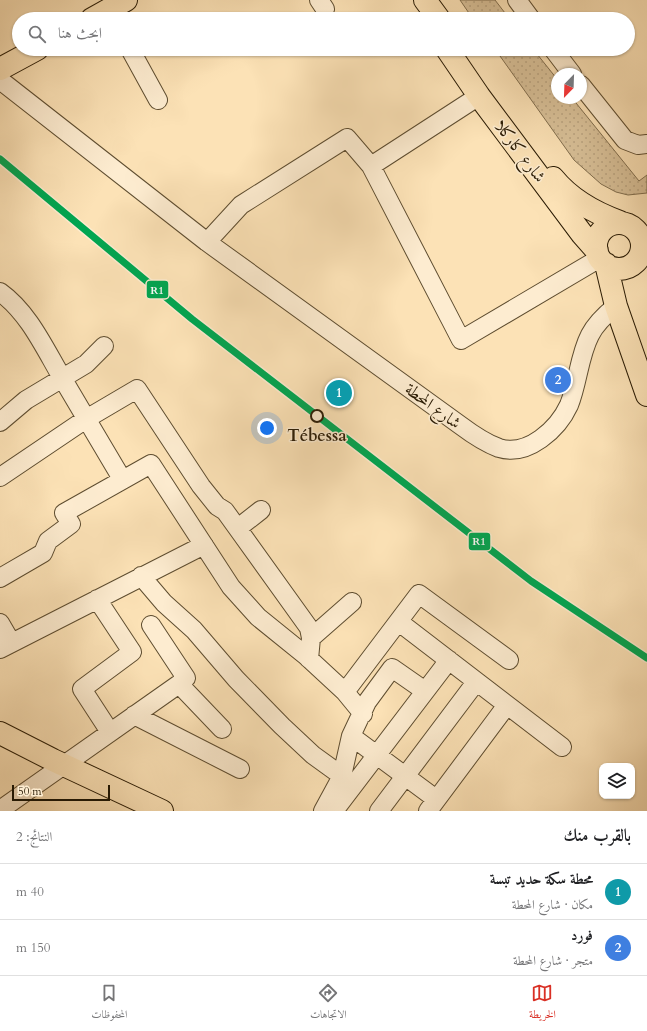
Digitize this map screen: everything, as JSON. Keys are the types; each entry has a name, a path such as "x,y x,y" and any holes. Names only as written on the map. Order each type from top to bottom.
{"main road":[{"path":"413,0 421,12"},
{"path":"425,0 434,12"},
{"path":"0,69 24,56"},
{"name":"شارع كاركلا","path":"452,56 479,96 601,258"},
{"name":"شارع كاركلا","path":"464,56 555,180 585,206 622,223"},
{"path":"647,224 622,223 606,227 601,231 596,244 647,395"},
{"path":"616,306 622,281 637,261 642,250 640,236 630,226 622,223"},
{"path":"601,258 617,268 637,261"},
{"path":"0,733 63,765 162,811"}],"street":[{"path":"517,0 526,12"},
{"path":"134,56 158,100"},
{"path":"558,56 567,68"},
{"name":"شارع المحطة","path":"0,80 207,242 460,425 479,438 501,448 522,448 547,436 568,406 590,335 602,318 616,306"},
{"path":"587,92 625,140 643,145"},
{"path":"371,166 479,96"},
{"path":"207,242 241,205 347,138 371,166 461,340 601,258"},
{"path":"3,299 20,309 122,479"},
{"path":"0,422 26,400 62,377 86,364 104,346"},
{"path":"0,477 86,419 137,389 201,486 217,506 225,511 238,528 309,628 311,638 309,659"},
{"path":"1,575 43,553 48,541 71,524 64,513 151,464 231,587 258,617 309,659 345,692 363,714"},
{"path":"238,528 261,510"},
{"path":"0,623 5,645 204,545"},
{"path":"141,576 164,603 194,630 221,663 282,726 313,755 342,776"},
{"path":"345,692 419,594 509,660"},
{"path":"96,598 132,652 82,689 110,732"},
{"path":"311,638 352,602"},
{"path":"399,622 562,747"},
{"path":"2,806 186,678 151,625"},
{"path":"334,811 448,660"},
{"path":"323,811 342,776 351,736 363,714 367,702 392,668 426,691"},
{"path":"379,811 476,682"},
{"path":"179,684 222,729"},
{"path":"351,736 406,776 432,805 507,705"},
{"path":"134,715 240,769"}],"shaded area":[{"path":"460,0 495,0 504,12 468,12"},
{"path":"500,56 539,56 551,71 551,104 577,104 639,181 647,175 647,193 628,195 616,192 601,184 574,160"}],"railway":[{"path":"0,159 192,319 317,416"}],"transit line":[{"name":"R1","path":"0,159 192,319 531,581 647,658"}],"place":[{"name":"فورد","path":"558,380"},
{"name":"محطة سكة حديد تبسة","path":"339,393"},
{"name":"Tébessa","path":"317,416"}]}
